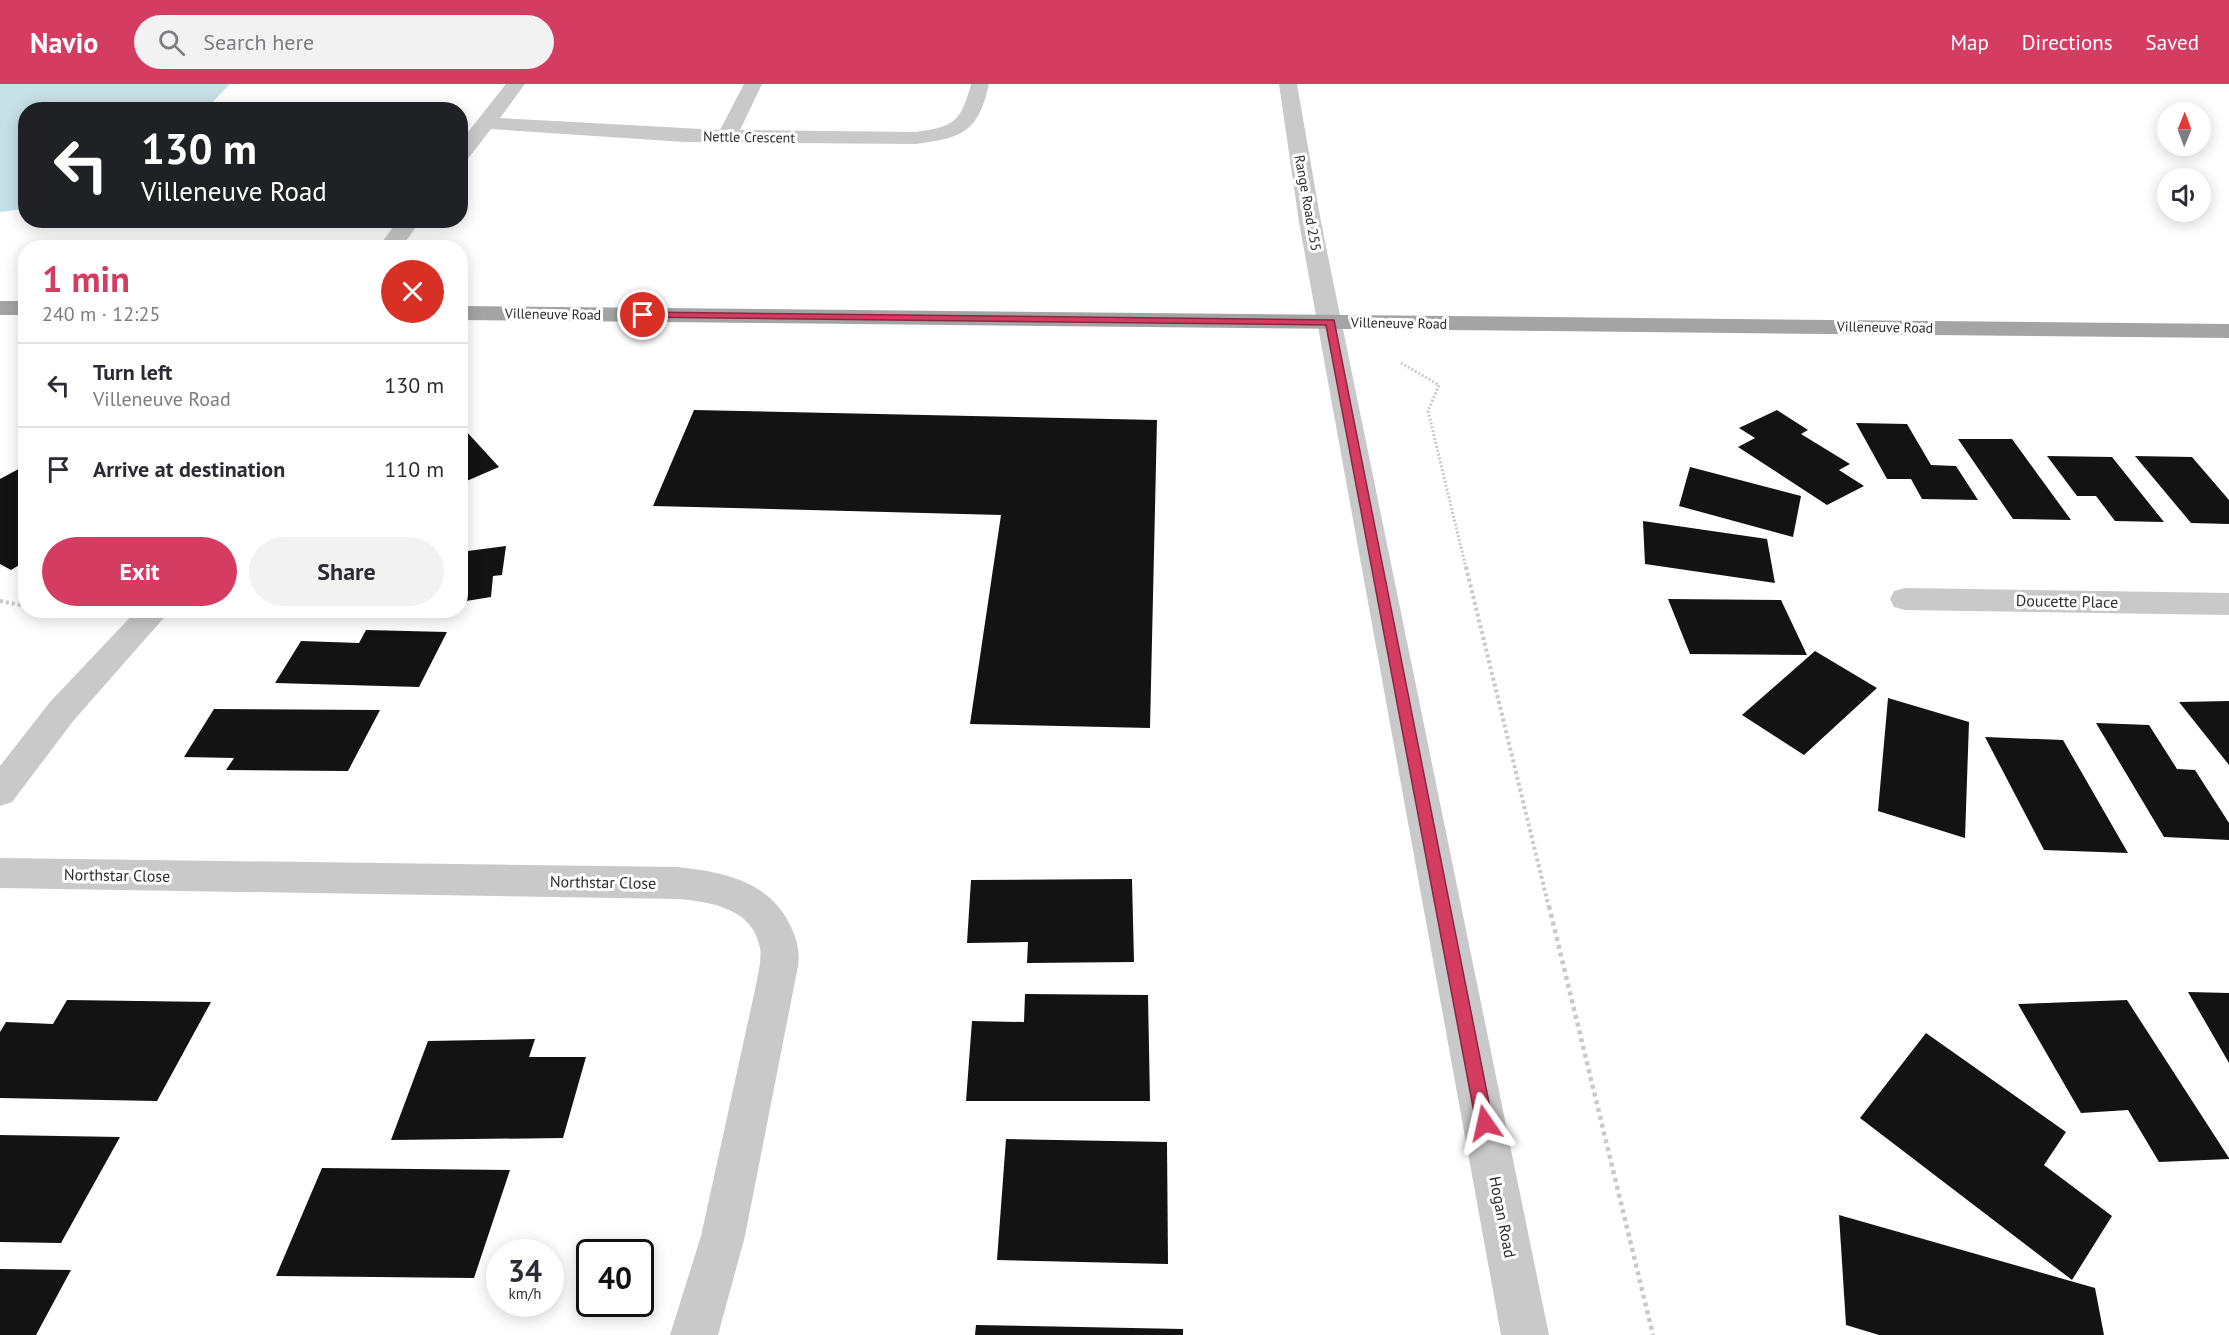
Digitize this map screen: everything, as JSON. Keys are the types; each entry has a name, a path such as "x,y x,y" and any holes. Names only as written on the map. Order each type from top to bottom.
{"main road":[{"path":"0,308 18,308"},
{"name":"Villeneuve Road","path":"468,313 2229,331"}],"street":[{"path":"468,146 516,84"},
{"path":"727,137 753,84"},
{"name":"Nettle Crescent","path":"486,123 727,137 915,138 947,133 968,122 973,115 980,84"},
{"name":"Range Road 255","path":"1288,84 1310,222 1330,322"},
{"name":"Hogan Road","path":"1330,322 1525,1335"},
{"name":"Doucette Place","path":"1905,599 2229,604"},
{"path":"0,792 62,711 148,618"},
{"name":"Northstar Close","path":"0,873 678,883 714,886 751,901 769,921 779,949 776,985 723,1236 694,1335"}],"path":[{"path":"1399,362 1439,385 1428,411 1653,1335"},
{"path":"0,601 18,604"}],"water":[{"path":"0,84 230,84 213,102 18,102 18,210 0,212"}],"building":[{"path":"694,410 1157,420 1150,728 970,724 1001,515 653,506"},
{"path":"1777,410 1808,430 1801,434 1850,464 1839,470 1864,486 1827,505 1738,447 1755,438 1739,428"},
{"path":"1856,423 1907,424 1931,465 1956,466 1978,500 1922,499 1911,479 1887,479"},
{"path":"468,433 499,467 468,480"},
{"path":"1958,439 2012,439 2071,520 2013,519"},
{"path":"2047,456 2112,457 2164,522 2115,521 2096,496 2077,496"},
{"path":"2135,456 2192,457 2229,500 2229,524 2191,523"},
{"path":"1690,467 1801,496 1793,537 1679,506"},
{"path":"18,469 18,566 11,570 0,564 0,479"},
{"path":"1643,521 1767,539 1775,583 1645,564"},
{"path":"506,546 502,575 493,576 491,597 468,601 468,551"},
{"path":"1668,599 1781,600 1807,655 1690,654"},
{"path":"366,630 447,632 419,687 275,683 301,641 359,643"},
{"path":"1815,651 1877,688 1804,755 1742,715"},
{"path":"1888,698 1969,722 1965,838 1878,811"},
{"path":"2229,701 2229,765 2179,702"},
{"path":"214,709 380,710 348,771 226,770 234,758 184,757"},
{"path":"2096,723 2149,725 2177,769 2195,770 2229,823 2229,840 2164,837"},
{"path":"1985,737 2063,740 2128,853 2044,850"},
{"path":"1132,879 1134,962 1027,963 1028,942 967,943 971,880"},
{"path":"2188,992 2229,993 2229,1063"},
{"path":"1025,994 1148,995 1150,1101 966,1101 972,1021 1024,1022"},
{"path":"67,1000 211,1002 157,1101 0,1098 0,1032 6,1022 53,1024"},
{"path":"2127,1000 2229,1159 2159,1162 2128,1110 2081,1113 2018,1004"},
{"path":"1926,1033 2066,1132 2044,1165 2112,1216 2072,1280 1860,1118"},
{"path":"535,1039 529,1057 586,1057 563,1138 391,1140 428,1041"},
{"path":"0,1135 120,1137 61,1243 0,1242"},
{"path":"1006,1139 1167,1142 1168,1264 997,1260"},
{"path":"322,1168 510,1170 474,1278 276,1276"},
{"path":"1839,1215 2095,1288 2104,1335 1879,1335 1846,1325"},
{"path":"0,1269 71,1270 36,1335 0,1335"},
{"path":"976,1325 1183,1329 1183,1335 975,1335"}],"route":[{"path":"643,315 1330,322 1485,1123"}]}
